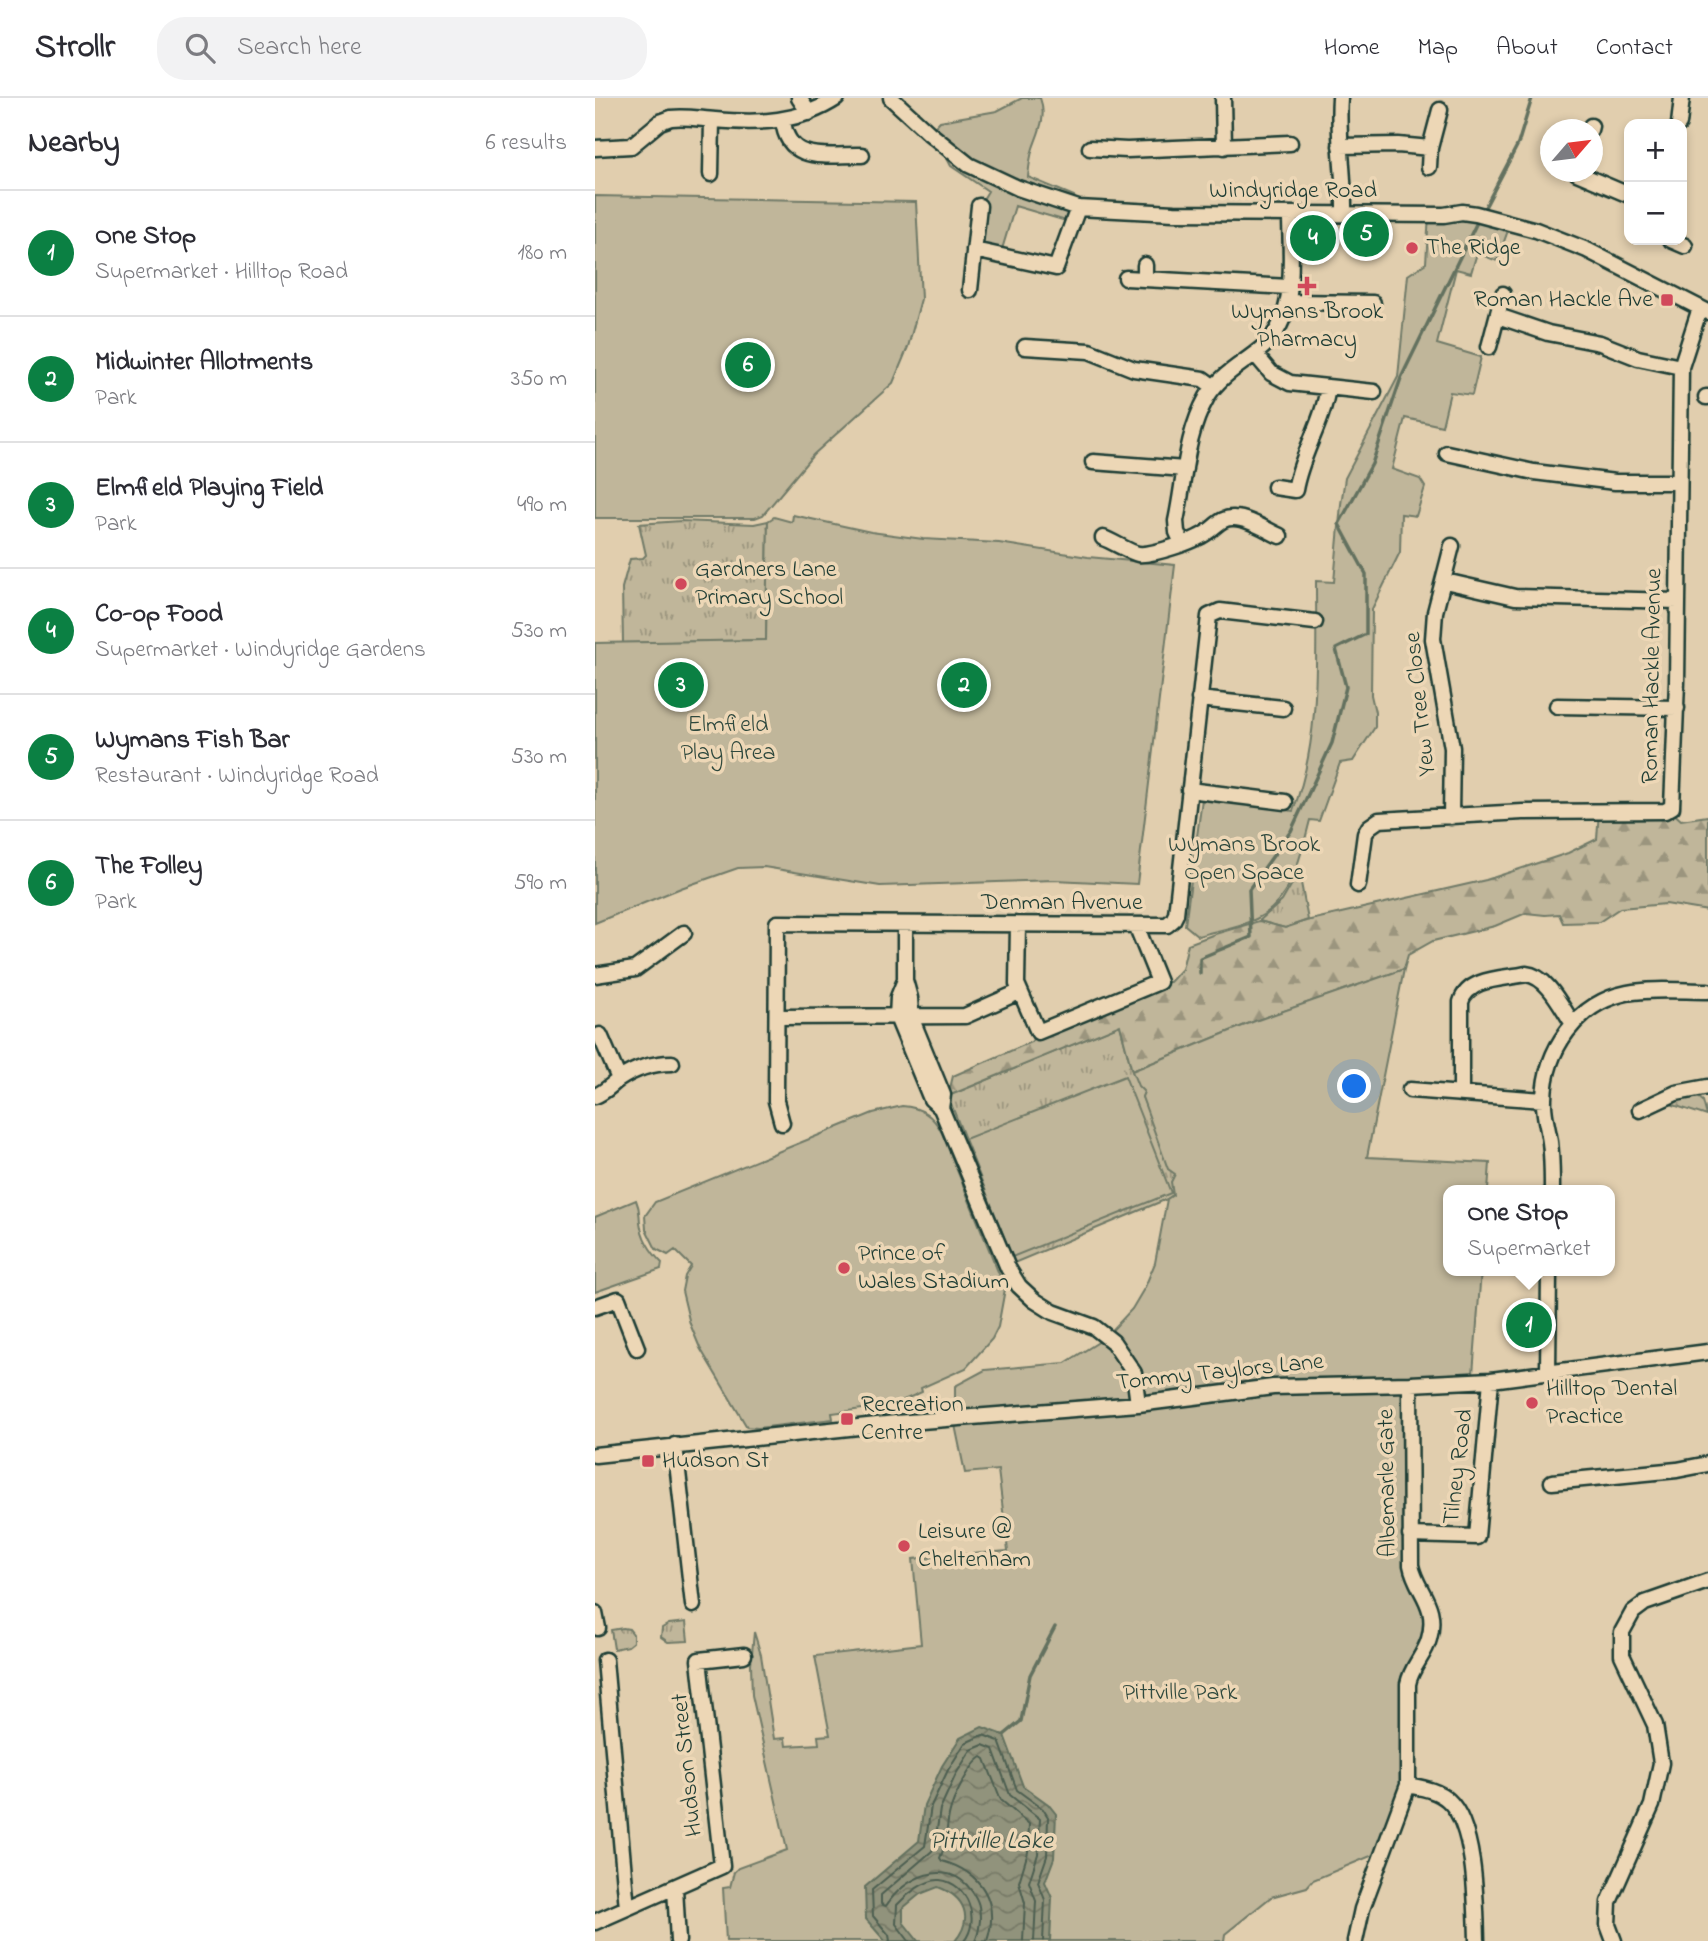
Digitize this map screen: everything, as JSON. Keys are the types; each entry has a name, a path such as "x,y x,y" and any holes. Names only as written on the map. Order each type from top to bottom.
{"street":[{"path":"799,98 809,113"},
{"path":"595,148 631,146 655,126 671,118 754,123 783,121 809,113 837,98"},
{"name":"Windyridge Road","path":"891,98 969,165 1018,188 1078,208 1174,214 1444,215 1462,212 1511,222 1587,250 1704,310"},
{"path":"1223,98 1224,147"},
{"path":"1340,98 1344,214"},
{"path":"1680,119 1682,98"},
{"path":"1429,167 1430,148 1440,110"},
{"path":"711,174 712,120"},
{"path":"783,121 786,138 802,152 862,155"},
{"path":"1090,148 1127,150 1290,143"},
{"path":"1340,146 1398,145 1430,148"},
{"path":"1601,182 1624,193"},
{"path":"969,290 979,206"},
{"path":"974,250 1056,268 1078,208"},
{"path":"1182,543 1176,527 1193,427 1214,387 1230,371 1266,345 1278,329 1288,295 1290,215"},
{"path":"1126,278 1145,272 1288,295 1373,303"},
{"path":"1489,347 1503,294"},
{"name":"Roman Hackle Avenue","path":"1358,885 1365,834 1374,823 1385,820 1523,811 1670,810 1674,802 1677,708 1681,367 1704,310"},
{"path":"1498,316 1548,333 1600,343 1638,358 1681,367"},
{"path":"1025,347 1089,351 1134,369 1203,379 1214,387"},
{"path":"1255,354 1272,373 1285,381 1374,392"},
{"path":"1275,487 1295,489 1301,463 1326,404 1328,387"},
{"path":"1447,453 1534,472 1615,482 1679,482"},
{"path":"1093,461 1185,469"},
{"path":"1103,538 1140,554 1204,535 1221,521 1231,518 1241,519 1280,536"},
{"name":"Yew Tree Close","path":"1451,817 1452,748 1433,639 1435,612 1452,546"},
{"path":"1445,581 1515,597 1678,601"},
{"name":"Denman Avenue","path":"782,1123 776,1101 777,923 1162,926 1170,923 1175,918 1207,622 1212,613 1220,611 1315,622"},
{"path":"1199,699 1283,708"},
{"path":"1557,706 1677,708"},
{"path":"1189,790 1285,802"},
{"path":"905,925 905,980 898,997 904,1017 943,1095 941,1108 1013,1277 1026,1293 1043,1307 1084,1322 1114,1342 1135,1373 1138,1404"},
{"path":"1018,925 1017,984 1038,1032 1159,982 1136,925"},
{"path":"595,975 635,969 684,933"},
{"path":"1461,1093 1461,1002 1473,985 1527,974 1534,975 1542,980 1573,1024"},
{"path":"1552,1185 1550,1143 1544,1107 1546,1076 1553,1054 1573,1024 1603,1001 1625,993 1708,991"},
{"path":"777,1017 965,1016 1019,992"},
{"path":"600,1035 619,1079"},
{"path":"595,1096 604,1093 619,1079 654,1063 672,1063"},
{"path":"1410,1090 1461,1093 1544,1107"},
{"path":"1640,1110 1676,1093 1707,1092"},
{"path":"1548,1372 1549,1276"},
{"path":"595,1307 618,1298 636,1348"},
{"name":"Tommy Taylors Lane","path":"595,1455 896,1423 1138,1404 1273,1387 1492,1380 1708,1352"},
{"name":"Tilney Road","path":"1410,1535 1478,1537 1492,1380"},
{"name":"Albemarle Gate","path":"1355,1941 1361,1909 1408,1785 1408,1684 1429,1641 1431,1620 1427,1599 1413,1572 1410,1535 1410,1384"},
{"path":"675,1445 693,1605"},
{"path":"1552,1482 1677,1470 1708,1464"},
{"path":"1614,1941 1608,1925 1609,1902 1652,1805 1661,1763 1655,1725 1622,1655 1622,1632 1633,1612 1645,1603 1708,1581"},
{"path":"595,1613 598,1628"},
{"name":"Hudson Street","path":"675,1888 722,1866 699,1660 744,1655"},
{"path":"605,1660 627,1908"},
{"path":"1408,1785 1442,1795 1454,1806 1461,1818 1473,1870 1477,1941"},
{"path":"596,1923 675,1888 678,1941"}],"green space":[{"path":"1022,98 1040,98 1043,111 1028,177 1074,196 1078,208 1073,223 1015,206 1000,256 974,250 979,206 988,191 951,166 938,141 929,133 940,121 997,111"},
{"path":"595,196 916,202 921,299 908,347 893,383 813,455 763,515 755,518 595,518"},
{"name":"Wymans Brook Open Space","path":"1429,214 1511,222 1497,261 1477,253 1471,273 1456,269 1437,344 1481,357 1472,395 1450,392 1442,426 1405,418 1392,469 1420,479 1425,487 1416,516 1401,514 1400,552 1372,609 1371,695 1375,727 1353,761 1340,763 1319,821 1310,820 1293,876 1278,901 1256,919 1198,936 1185,925 1202,799 1293,811 1302,784 1313,727 1315,698 1316,581 1334,582 1345,478 1398,377 1408,275 1426,263"},
{"name":"Elmfield Play Area","path":"793,515 871,532 923,539 999,543 1088,557 1175,565 1137,884 1055,880 880,886 764,867 738,868 595,923 595,643 766,640 768,521 774,517 792,522"},
{"name":"Gardners Lane Primary School","path":"681,521 754,524 768,521 766,640 623,643 622,588 630,559 643,558 646,555 639,524"},
{"path":"1670,810 1681,820 1708,816 1708,911 1666,904 1620,908 1599,922 1563,923 1559,914 1526,913 1495,926 1433,941 1408,955 1404,969 1255,1021 1132,1071 1120,1025 948,1096 953,1076 1031,1042 1038,1032 1159,982 1170,982 1182,969 1188,944 1259,921 1285,928 1486,880 1568,853 1597,839 1599,811"},
{"path":"1299,872 1308,920 1285,928 1259,921 1282,901"},
{"name":"Pittville Park","path":"1404,969 1367,1157 1490,1163 1488,1185 1443,1185 1443,1276 1481,1276 1473,1374 1402,1379 1403,1561 1424,1615 1422,1634 1403,1677 1402,1781 1378,1853 1313,1880 1307,1887 1271,1897 1225,1934 1224,1941 726,1941 723,1888 730,1887 734,1872 738,1868 787,1850 752,1695 754,1632 761,1655 774,1739 785,1738 786,1746 819,1744 818,1736 830,1735 815,1656 921,1644 913,1559 1008,1551 998,1470 965,1473 955,1425 955,1386 985,1370 1065,1363 1105,1338 1132,1309 1155,1263 1167,1199 1173,1195 1171,1182 1175,1174 1168,1169 1142,1097 1144,1092 1138,1086 1132,1071 1255,1021"},
{"path":"1120,1025 1132,1071 1144,1092 1142,1097 1175,1174 1173,1195 1014,1263 948,1096"},
{"path":"1125,1076 1171,1193 1012,1257 965,1139"},
{"path":"1696,1095 1703,1101 1707,1116 1667,1103 1669,1099"},
{"name":"Prince of Wales Stadium","path":"902,1106 926,1113 942,1133 1005,1289 998,1327 992,1339 966,1368 879,1411 877,1407 832,1413 833,1419 747,1427 700,1348 690,1324 682,1291 685,1276 691,1266 675,1250 668,1255 656,1249 646,1229 645,1216 655,1202 873,1113"},
{"path":"636,1200 645,1240 662,1263 661,1269 595,1292 595,1217"},
{"path":"686,1622 688,1641 668,1642 661,1637 662,1628 669,1624"},
{"path":"629,1629 633,1634 633,1642 614,1649 611,1630"}],"water":[{"name":"Pittville Lake","path":"982,1727 1004,1735 1023,1786 1048,1804 1056,1814 1054,1858 1045,1882 1052,1898 1050,1941 955,1941 964,1924 964,1909 955,1896 938,1887 920,1894 903,1908 903,1922 918,1941 885,1941 866,1919 865,1887 919,1841 924,1805 942,1766 960,1738"}],"waterway":[{"path":"1483,211 1518,144 1532,98"},
{"path":"1200,973 1200,958 1251,937 1249,889 1291,831 1332,743 1346,687 1336,649 1366,634 1366,574 1339,524 1372,464 1401,378 1479,218"},
{"path":"1004,1735 1021,1721 1030,1675 1055,1627"}],"place":[{"name":"Wymans Fish Bar","path":"1366,234"},
{"name":"Co-op Food","path":"1313,238"},
{"name":"The Ridge","path":"1412,248"},
{"name":"Wymans Brook Pharmacy","path":"1307,286"},
{"name":"Roman Hackle Ave","path":"1667,300"},
{"name":"The Folley","path":"748,365"},
{"name":"Gardners Lane Primary School","path":"681,584"},
{"name":"Elmfield Playing Field","path":"681,685"},
{"name":"Midwinter Allotments","path":"964,685"},
{"name":"Prince of Wales Stadium","path":"844,1268"},
{"name":"One Stop","path":"1529,1325"},
{"name":"Hilltop Dental Practice","path":"1532,1403"},
{"name":"Recreation Centre","path":"847,1419"},
{"name":"Hudson St","path":"648,1461"},
{"name":"Leisure @ Cheltenham","path":"904,1546"}]}
